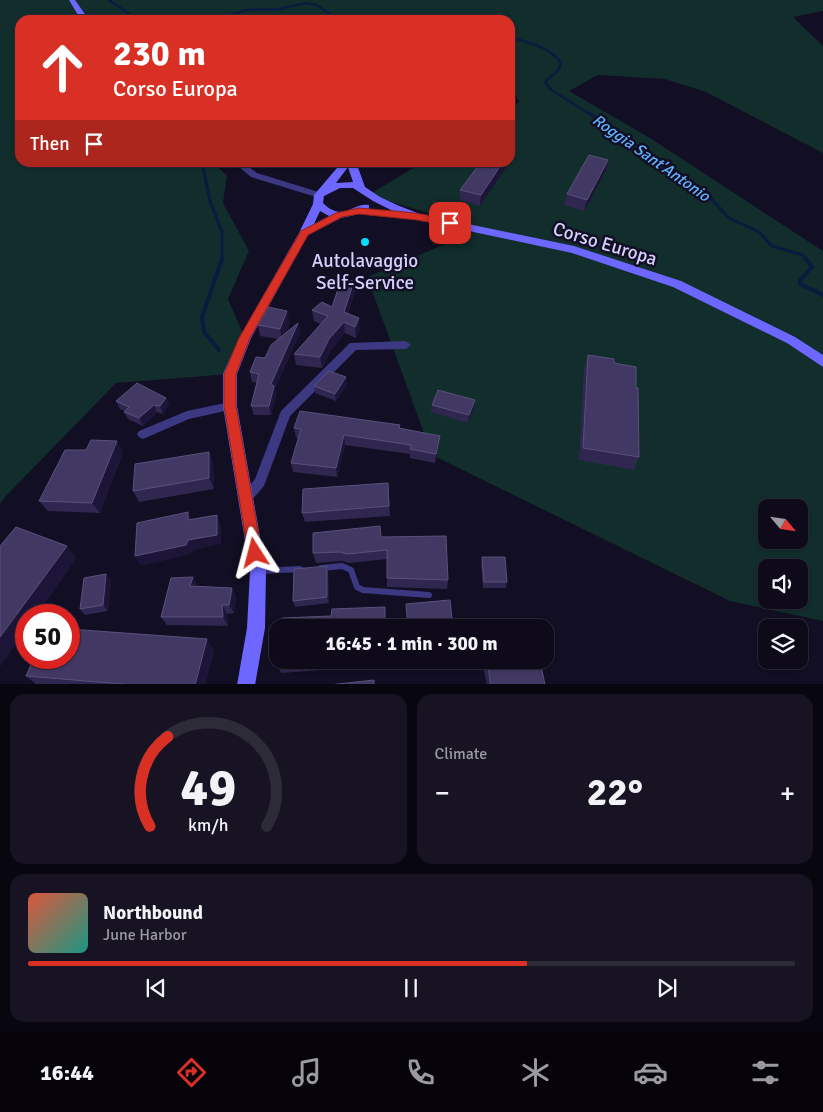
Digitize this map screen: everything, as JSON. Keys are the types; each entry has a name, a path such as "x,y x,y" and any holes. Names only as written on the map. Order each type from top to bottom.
{"main road":[{"path":"72,0 82,15"},
{"path":"246,684 256,628 258,571 230,406 230,374 244,338 304,233 321,196 343,167"},
{"path":"353,167 360,187 368,196 417,217"},
{"path":"321,196 335,186 347,184 360,187"},
{"path":"321,196 326,212 339,215"},
{"path":"304,233 339,215 359,211 366,206 368,196"},
{"name":"Corso Europa","path":"359,211 417,217 574,250 677,284 790,340 823,362"}],"street":[{"path":"243,167 254,175 321,196"},
{"path":"246,498 260,482 285,414 354,346 406,345"},
{"path":"143,434 187,415 230,406"}],"lane":[{"path":"258,571 342,566 351,570 357,586 363,590 428,595"}],"green space":[{"path":"0,0 823,0 823,11 793,17 823,46 823,153 706,92 665,79 598,75 569,91 650,138 823,251 823,621 767,609 808,609 808,559 758,559 758,607 730,601 432,455 367,277 481,229 368,195 415,167 515,167 515,105 519,102 515,94 515,15 15,15 15,167 218,167 227,176 223,203 249,251 228,299 245,338 230,374 116,383 0,504"}],"building":[{"path":"589,155 608,160 587,200 567,194"},
{"path":"477,167 500,167 481,195 460,190"},
{"path":"341,280 354,281 344,312 359,318 355,327 344,322 329,339 320,357 294,354 328,316 312,310 322,302 332,307"},
{"path":"268,307 287,311 280,329 258,325"},
{"path":"298,323 271,384 274,386 269,406 251,406 259,374 250,372 256,357 265,358 271,345"},
{"path":"588,355 614,359 614,363 636,367 639,457 583,448"},
{"path":"329,371 346,377 335,394 314,386"},
{"path":"137,383 166,398 160,406 154,405 139,418 124,412 129,407 116,401"},
{"path":"438,390 475,400 469,415 432,405"},
{"path":"300,411 400,425 399,428 440,436 436,454 410,449 411,445 344,435 336,468 291,463 301,429 294,428"},
{"path":"91,440 117,441 92,503 39,501 65,450 86,450"},
{"path":"209,452 209,478 133,491 135,464"},
{"path":"388,483 389,506 302,513 303,489"},
{"path":"188,512 188,520 217,515 217,535 188,540 186,545 135,556 137,523"},
{"path":"380,526 381,537 446,536 448,580 387,578 387,550 347,554 340,552 313,553 313,533"},
{"path":"16,527 67,546 24,604 15,604 15,617 0,637 0,546"},
{"path":"482,557 505,557 507,582 484,582"},
{"path":"327,566 327,597 293,601 294,569"},
{"path":"106,574 103,605 80,609 84,578"},
{"path":"193,577 190,586 232,588 229,605 222,605 223,617 161,617 171,578"},
{"path":"450,600 452,619 407,619 406,604"},
{"path":"385,607 385,619 282,619 331,616 332,609"},
{"path":"80,630 207,639 195,684 122,684 26,676 29,669 80,669"},
{"path":"488,669 542,669 545,684 491,684"},
{"path":"374,680 374,684 338,684"}],"waterway":[{"name":"Roggia Sant'Antonio","path":"109,0 131,15"},
{"name":"Roggia Sant'Antonio","path":"230,15 246,10 279,9 306,3 317,5 332,15"},
{"name":"Roggia Sant'Antonio","path":"515,39 545,49 556,57 561,63 559,69 545,82 550,89 591,115"},
{"name":"Roggia Sant'Antonio","path":"589,113 707,194 729,218 759,232 772,246 803,255 807,261"},
{"path":"203,167 210,201 222,232 222,259"},
{"path":"219,350 204,332 202,317 222,259"},
{"name":"Roggia Sant'Antonio","path":"806,259 812,267 800,280 800,284 823,295"}],"place":[{"name":"Autolavaggio Self-Service","path":"365,242"}],"route":[{"path":"255,553 230,406 230,374 244,338 304,233 339,215 359,211 417,217 450,223"}]}
